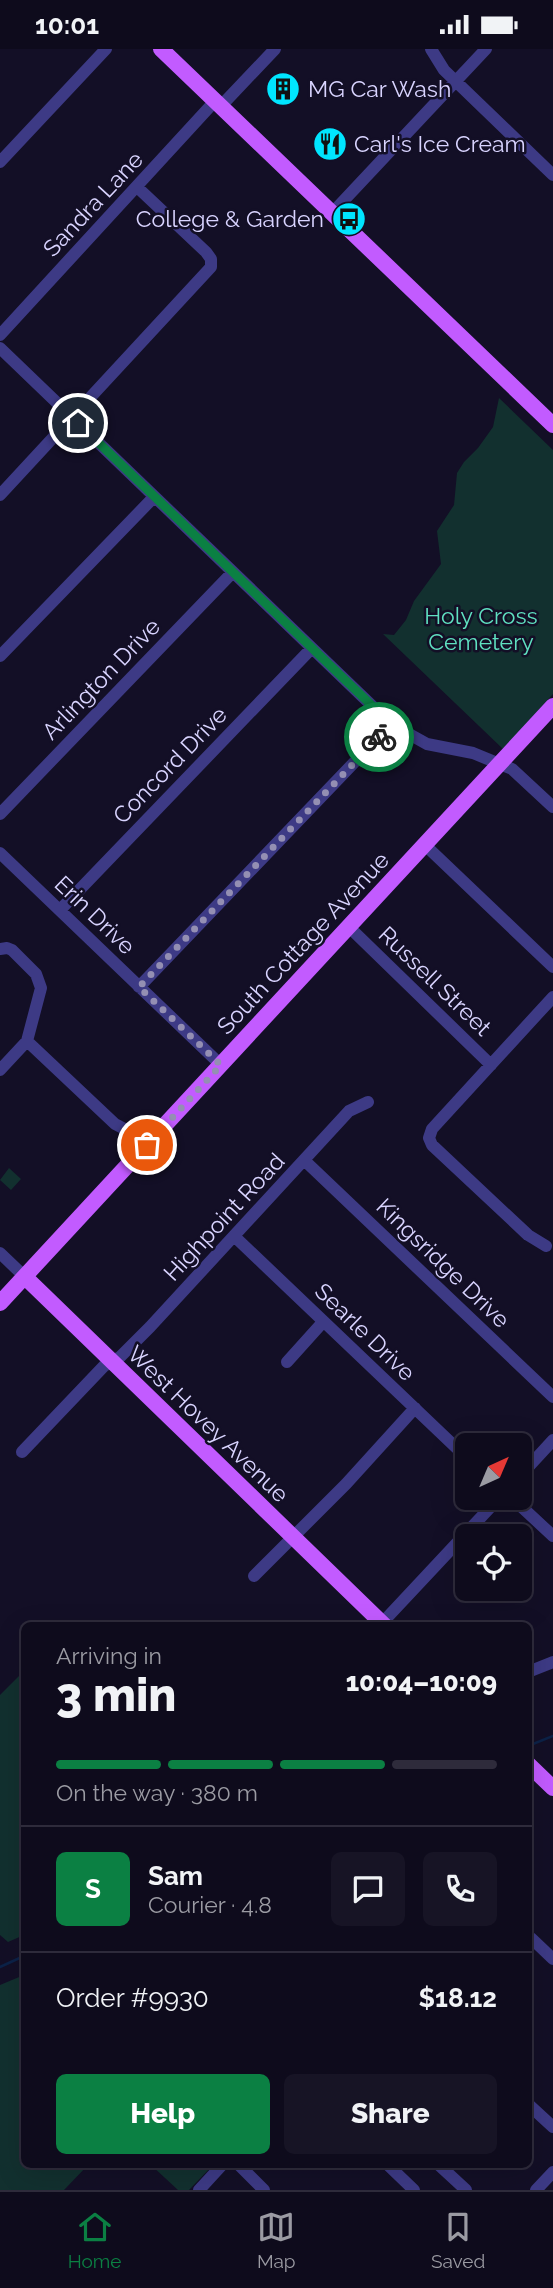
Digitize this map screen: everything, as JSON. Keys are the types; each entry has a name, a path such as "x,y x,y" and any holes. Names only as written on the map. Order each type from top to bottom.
{"main road":[{"path":"161,49 553,425"},
{"name":"South Cottage Avenue","path":"0,1303 553,706"},
{"name":"West Hovey Avenue","path":"24,1277 381,1622"},
{"path":"532,1769 553,1788"}],"street":[{"path":"0,162 106,49"},
{"name":"Sandra Lane","path":"0,335 137,187 275,49"},
{"path":"431,49 439,65 553,175"},
{"path":"332,213 486,49"},
{"path":"0,495 211,267 206,252 137,187"},
{"path":"0,348 391,724 427,744 473,753 500,764 525,779 553,807"},
{"path":"0,656 154,497"},
{"name":"Arlington Drive","path":"0,814 232,573"},
{"name":"Concord Drive","path":"60,910 312,649"},
{"path":"139,987 391,724"},
{"path":"425,845 553,967"},
{"name":"Erin Drive","path":"0,853 221,1065"},
{"name":"Russell Street","path":"349,927 491,1065"},
{"path":"0,950 12,950 40,981 40,994 27,1041 0,1070"},
{"path":"546,1246 518,1226 432,1145 429,1136 432,1129 553,997"},
{"path":"27,1041 115,1123 147,1145"},
{"name":"Highpoint Road","path":"22,1452 102,1369 120,1357 142,1335 349,1111 368,1103"},
{"name":"Kingsridge Drive","path":"304,1160 553,1397"},
{"name":"Searle Drive","path":"234,1236 455,1446"},
{"name":"West Hovey Avenue","path":"0,1253 24,1277"},
{"path":"287,1362 323,1322"},
{"path":"254,1576 415,1408"},
{"path":"532,1463 553,1440"},
{"path":"385,1622 488,1510"},
{"path":"525,1510 553,1536"},
{"path":"532,1670 553,1662"},
{"path":"532,1939 553,1959"},
{"path":"532,2108 553,2127"},
{"path":"199,2190 219,2168"},
{"path":"242,2168 264,2190"},
{"path":"391,2168 414,2190"},
{"path":"442,2168 466,2190"},
{"path":"536,2190 553,2172"}],"green space":[{"name":"Holy Cross Cemetery","path":"499,398 553,450 553,694 503,749 383,634 394,635 441,564 437,531 454,505 457,473 493,427"},
{"path":"9,1168 21,1179 11,1190 0,1180"},
{"path":"21,1674 21,1936 8,1942 0,1935 0,1695"},
{"path":"21,1976 21,2168 85,2168 64,2190 0,2190 0,1985"},
{"path":"154,2168 210,2168 189,2190 178,2190"}],"waterway":[{"path":"532,1744 553,1736"},
{"path":"0,1967 21,1957"}],"way so far":[{"path":"147,1145 221,1065 139,987 379,737"}],"place":[{"name":"MG Car Wash","path":"283,89"},
{"name":"Carl's Ice Cream","path":"330,144"},
{"name":"College & Garden","path":"349,219"}],"route":[{"path":"78,423 391,724 379,737"}]}
